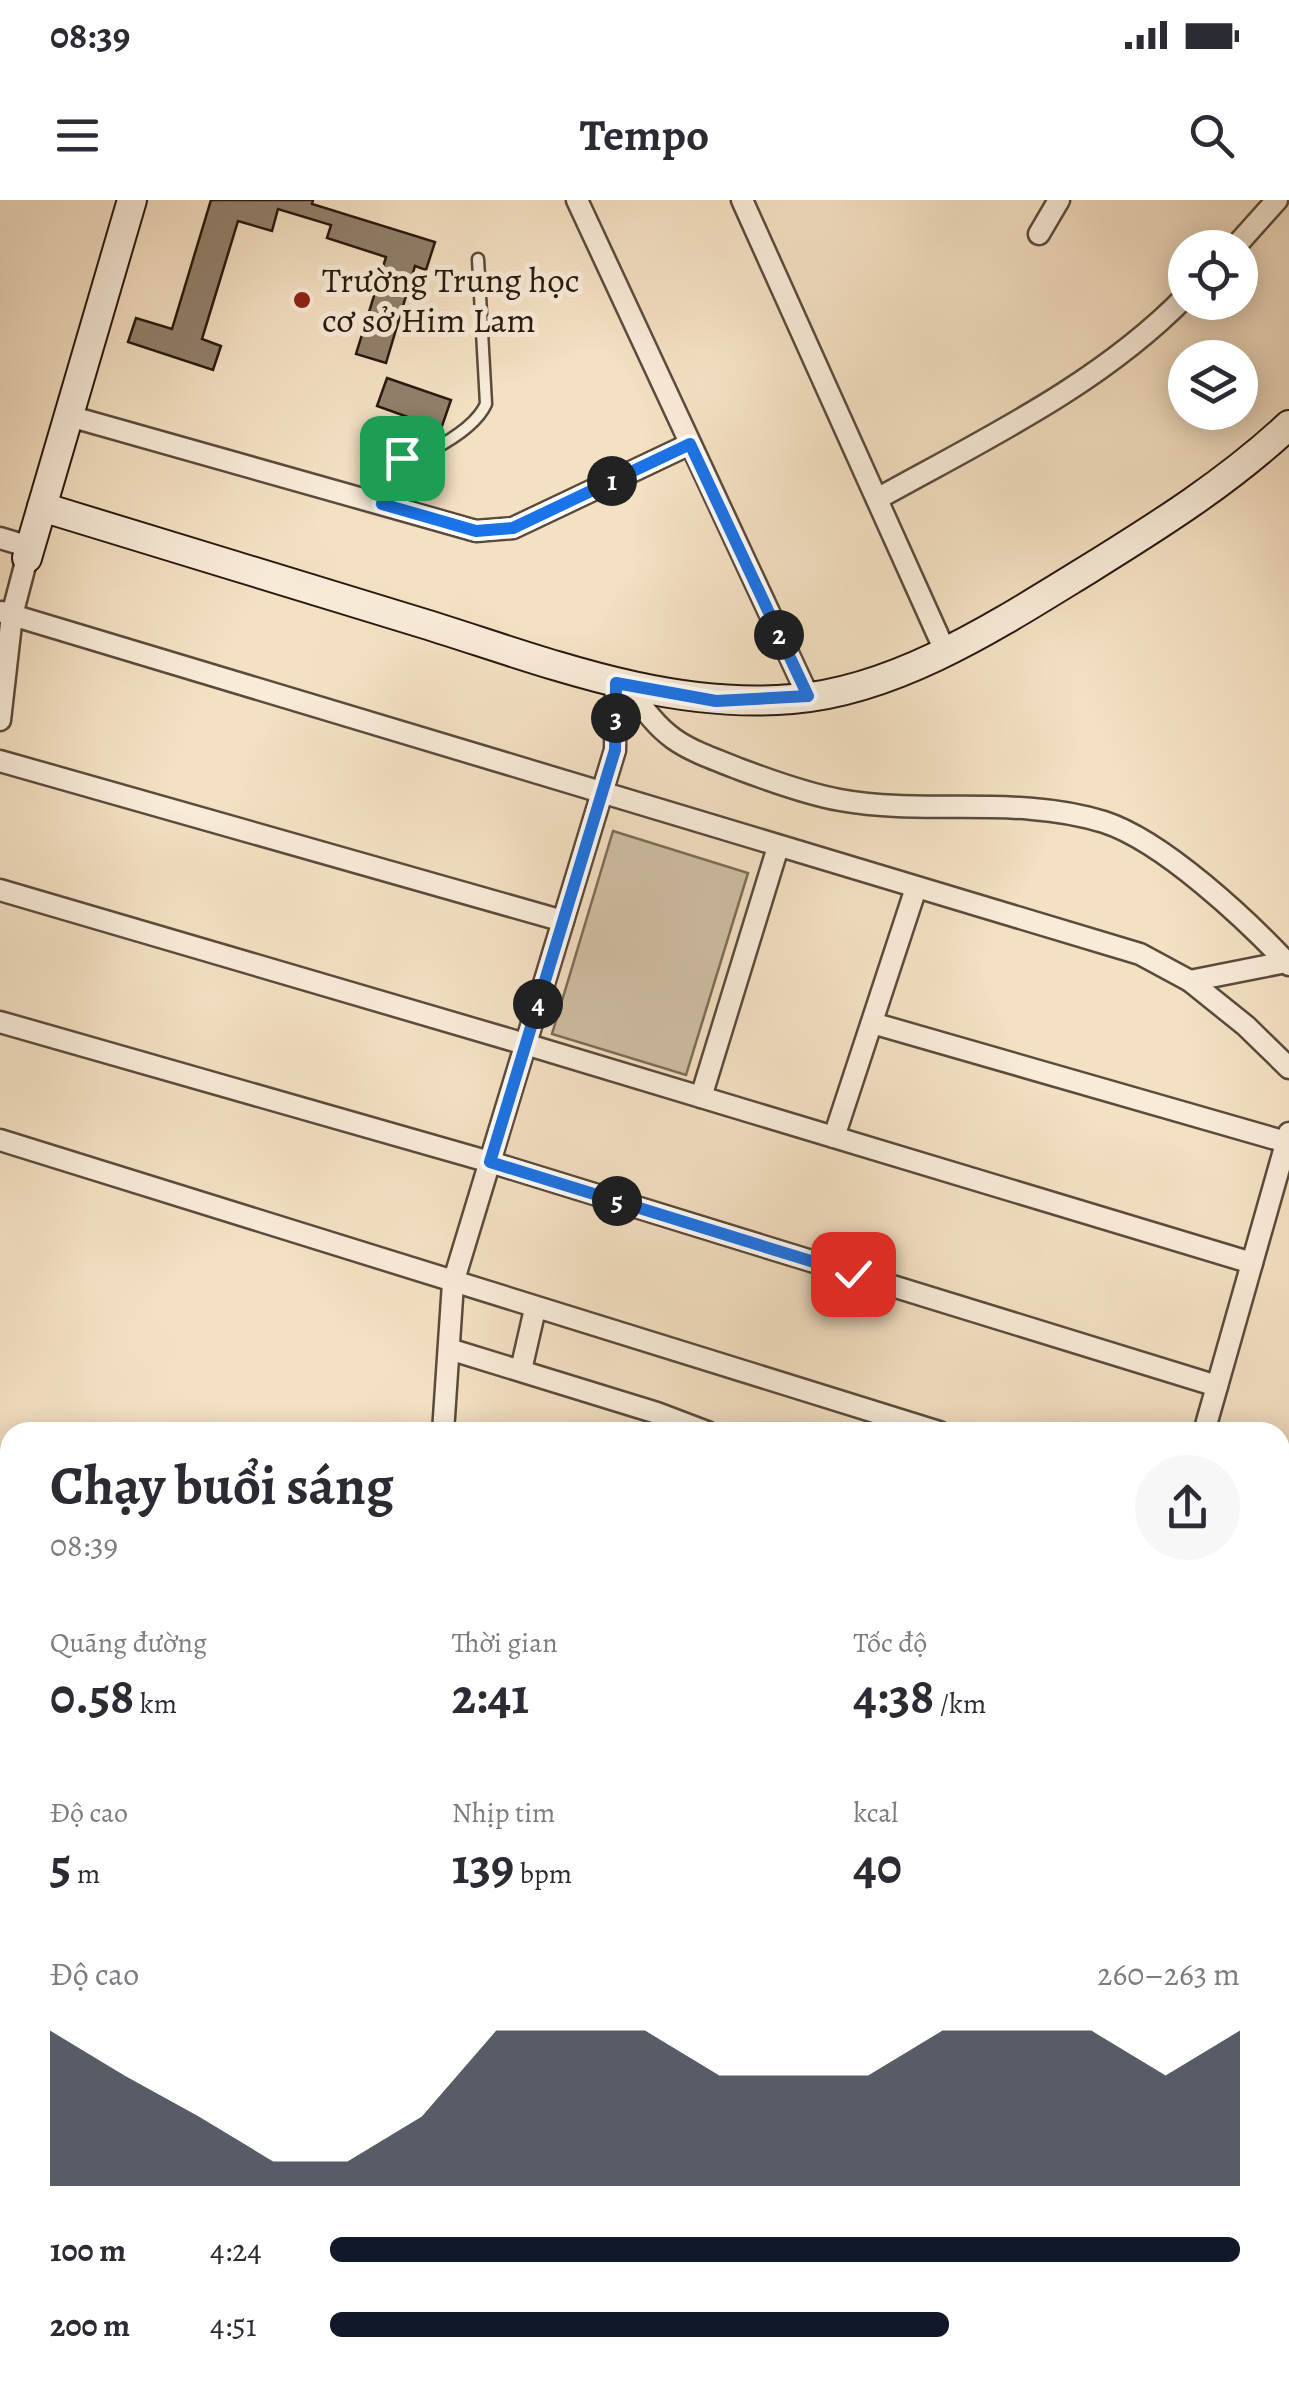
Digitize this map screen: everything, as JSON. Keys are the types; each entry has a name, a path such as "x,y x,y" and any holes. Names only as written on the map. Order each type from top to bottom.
{"street":[{"path":"0,720 6,613 28,553 132,200"},
{"path":"577,200 808,696"},
{"path":"742,200 946,653"},
{"path":"1039,234 1059,200"},
{"path":"1250,230 1277,200"},
{"path":"877,500 1035,411 1117,356 1168,312"},
{"path":"69,416 476,531 513,528 690,444"},
{"path":"42,506 622,684 716,701 808,696 861,685 946,653 1158,526 1247,464 1289,425"},
{"path":"0,538 28,553"},
{"path":"6,613 1140,954 1190,981 1246,1026 1289,1068"},
{"path":"444,1422 452,1284 615,750 622,684"},
{"path":"622,684 667,736 688,749 808,791 840,800 891,805 1018,807 1071,813 1108,823 1146,843 1200,883 1284,964"},
{"path":"0,761 563,921"},
{"path":"701,1097 778,846"},
{"path":"834,1137 916,888"},
{"path":"0,890 1252,1263"},
{"path":"1190,981 1284,964"},
{"path":"0,1022 490,1162 1217,1386"},
{"path":"872,1023 1288,1137 1207,1422"},
{"path":"0,1140 452,1284 906,1422"},
{"path":"520,1370 535,1309"},
{"path":"448,1350 681,1422"}],"lane":[{"path":"382,504 394,464 432,450 481,415 486,404 478,260"}],"shaded area":[{"path":"613,831 748,873 686,1075 552,1034"}],"building":[{"path":"211,200 313,200 312,204 435,242 426,270 415,266 386,363 356,354 386,257 327,238 331,225 278,209 272,231 238,221 202,339 221,346 213,370 128,342 136,318 172,329"},
{"path":"387,378 451,400 441,429 377,406"}],"place":[{"name":"Trường Trung học cơ sở Him Lam","path":"302,300"}],"route":[{"path":"402,458 389,473 382,504 476,531 513,528 690,444 808,696 716,701 616,683 615,750 490,1162 853,1274"}]}
